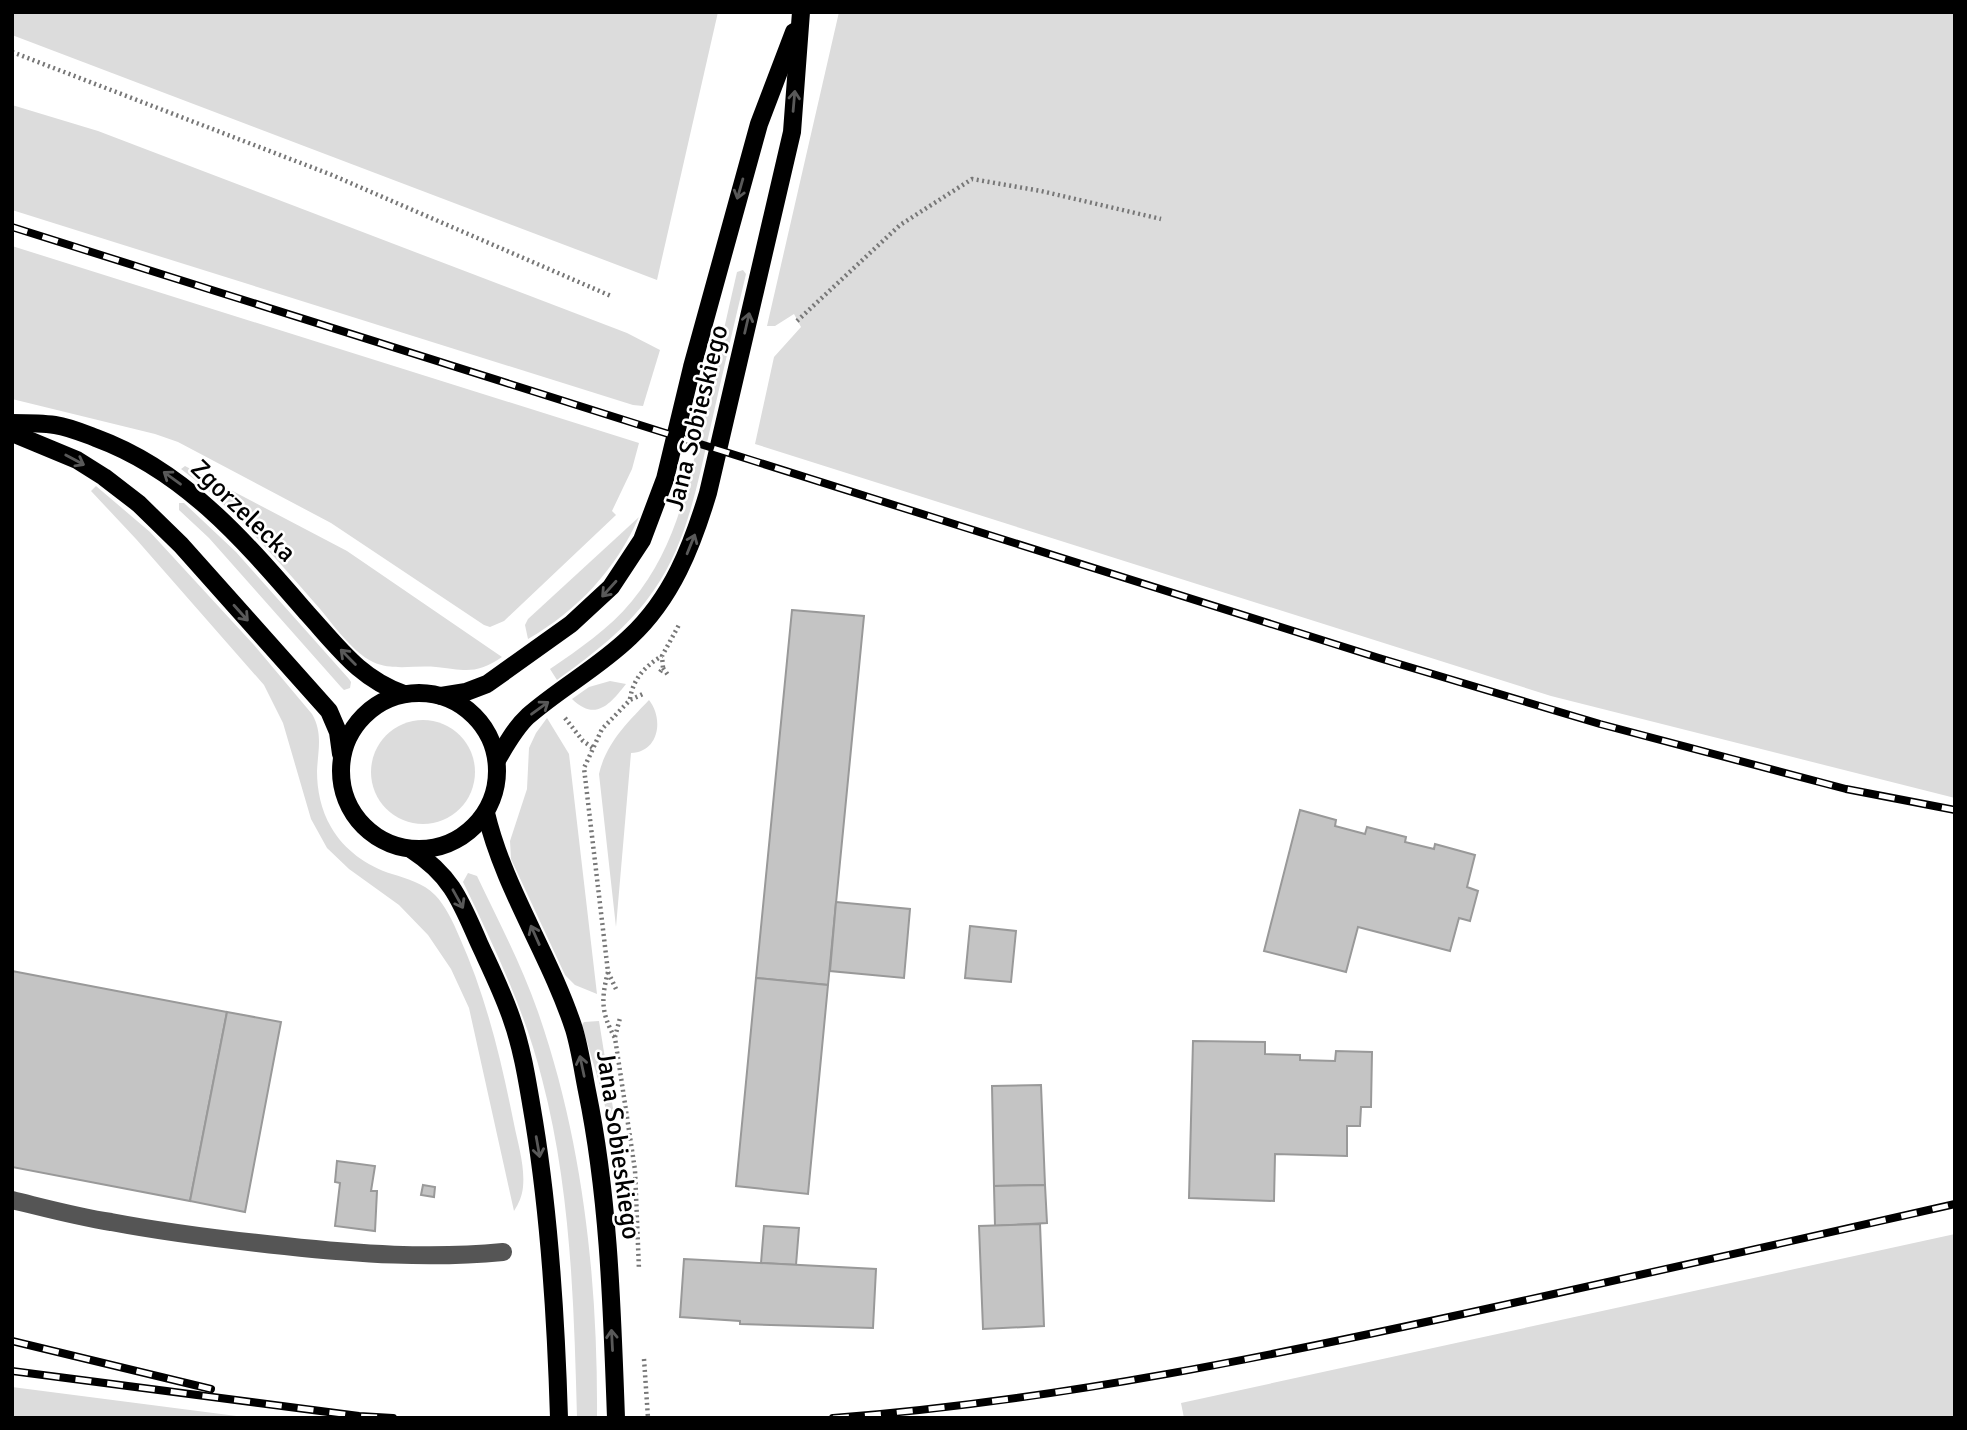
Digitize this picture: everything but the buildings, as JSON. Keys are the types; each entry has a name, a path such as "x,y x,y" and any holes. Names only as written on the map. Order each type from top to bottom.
{"main road":[{"name":"Jana Sobieskiego","path":"440,696 466,692 487,684 571,624 611,587 642,540 665,479 692,367 759,124 801,13"},
{"name":"Jana Sobieskiego","path":"498,760 519,726 529,716 602,662 644,623 665,596 692,543 708,493 792,132 801,13"},
{"name":"Zgorzelecka","path":"12,423 56,425 82,433 142,458 174,478 247,545 369,678 404,694"},
{"path":"12,433 50,447 104,477 139,504 181,545 329,711 338,732 342,760 341,781 347,802 357,820 373,835 391,845 412,850 441,847 450,843 467,835 486,813 498,779 498,760 491,738 478,719 461,705 440,696 422,693 404,694 386,700 370,710 356,724 347,741 342,760"},
{"name":"Jana Sobieskiego","path":"486,813 499,856 555,979 575,1032 596,1134 606,1221 615,1415"},
{"path":"412,850 446,877 465,912 512,1018 527,1080 542,1167 551,1248 559,1418"}],"lane":[{"path":"12,1200 110,1222 226,1240 355,1254 453,1256 503,1252"}],"path":[{"path":"12,52 332,176 611,296"},
{"path":"797,321 900,225 972,179 1041,191 1161,219"},
{"path":"630,700 632,686 649,664 662,656"},
{"path":"663,668 668,675"},
{"path":"616,989 608,972 584,768 602,729 630,700 643,694"},
{"path":"558,709 583,741 593,748"},
{"path":"605,1020 602,994 608,972"},
{"path":"615,1038 620,1018"}],"shaded area":[{"path":"12,12 718,12 657,280 12,35"},
{"path":"839,12 1955,12 1955,798 1551,696 755,444 774,357 801,327 794,314 775,326 767,326"},
{"path":"12,105 98,131 627,333 660,350 643,406 12,210"},
{"path":"12,246 639,443 632,469 612,511 616,515 504,621 490,627 484,625 331,523 178,442 12,399"},
{"path":"743,270 746,274 701,468 684,531 666,571 644,603 622,628 557,680 550,669 614,621 647,580 671,535 693,463 737,272"},
{"path":"185,466 347,551 502,657 485,667 463,670 388,666 373,662 349,643 250,531 181,469"},
{"path":"96,486 150,532 254,645 312,714 319,735 317,771 320,800 342,843 374,867 425,887 439,899 448,914 477,982 504,1076 523,1171 522,1193 514,1211 469,1008 451,969 428,935 399,905 349,869 327,848 311,819 283,723 264,685 91,491"},
{"path":"179,503 184,503 236,552 349,679 350,688 344,690 341,687 209,538 179,510"},
{"path":"639,517 619,554 594,587 563,615 528,639 525,625 528,619"},
{"path":"610,681 626,684 602,708 588,709 572,699 589,687"},
{"path":"649,700 656,716 656,733 648,747 631,753 616,927 599,774 612,743"},
{"path":"547,718 569,754 597,994 575,985 565,975 511,859 510,841 527,789 529,748"},
{"path":"423,720 443,724 460,735 471,752 475,772 471,792 460,809 443,820 423,824 403,820 386,809 375,792 371,772 375,752 386,735 403,724"},
{"path":"468,873 477,876 525,978 538,1012 566,1111 577,1161 591,1263 597,1418 577,1418 569,1247 552,1121 535,1054 518,1004 463,882"},
{"path":"599,1021 624,1177 619,1180 603,1096 582,1025 584,1022"},
{"path":"1955,1234 1955,1418 1184,1418 1181,1403"},
{"path":"12,1387 252,1418 12,1418"}],"railway":[{"path":"12,227 1379,658 1600,724 1846,789 1955,810"},
{"path":"833,1418 1000,1400 1248,1359 1495,1307 1955,1204"},
{"path":"12,1341 211,1389"},
{"path":"12,1371 359,1416 393,1418"}]}
